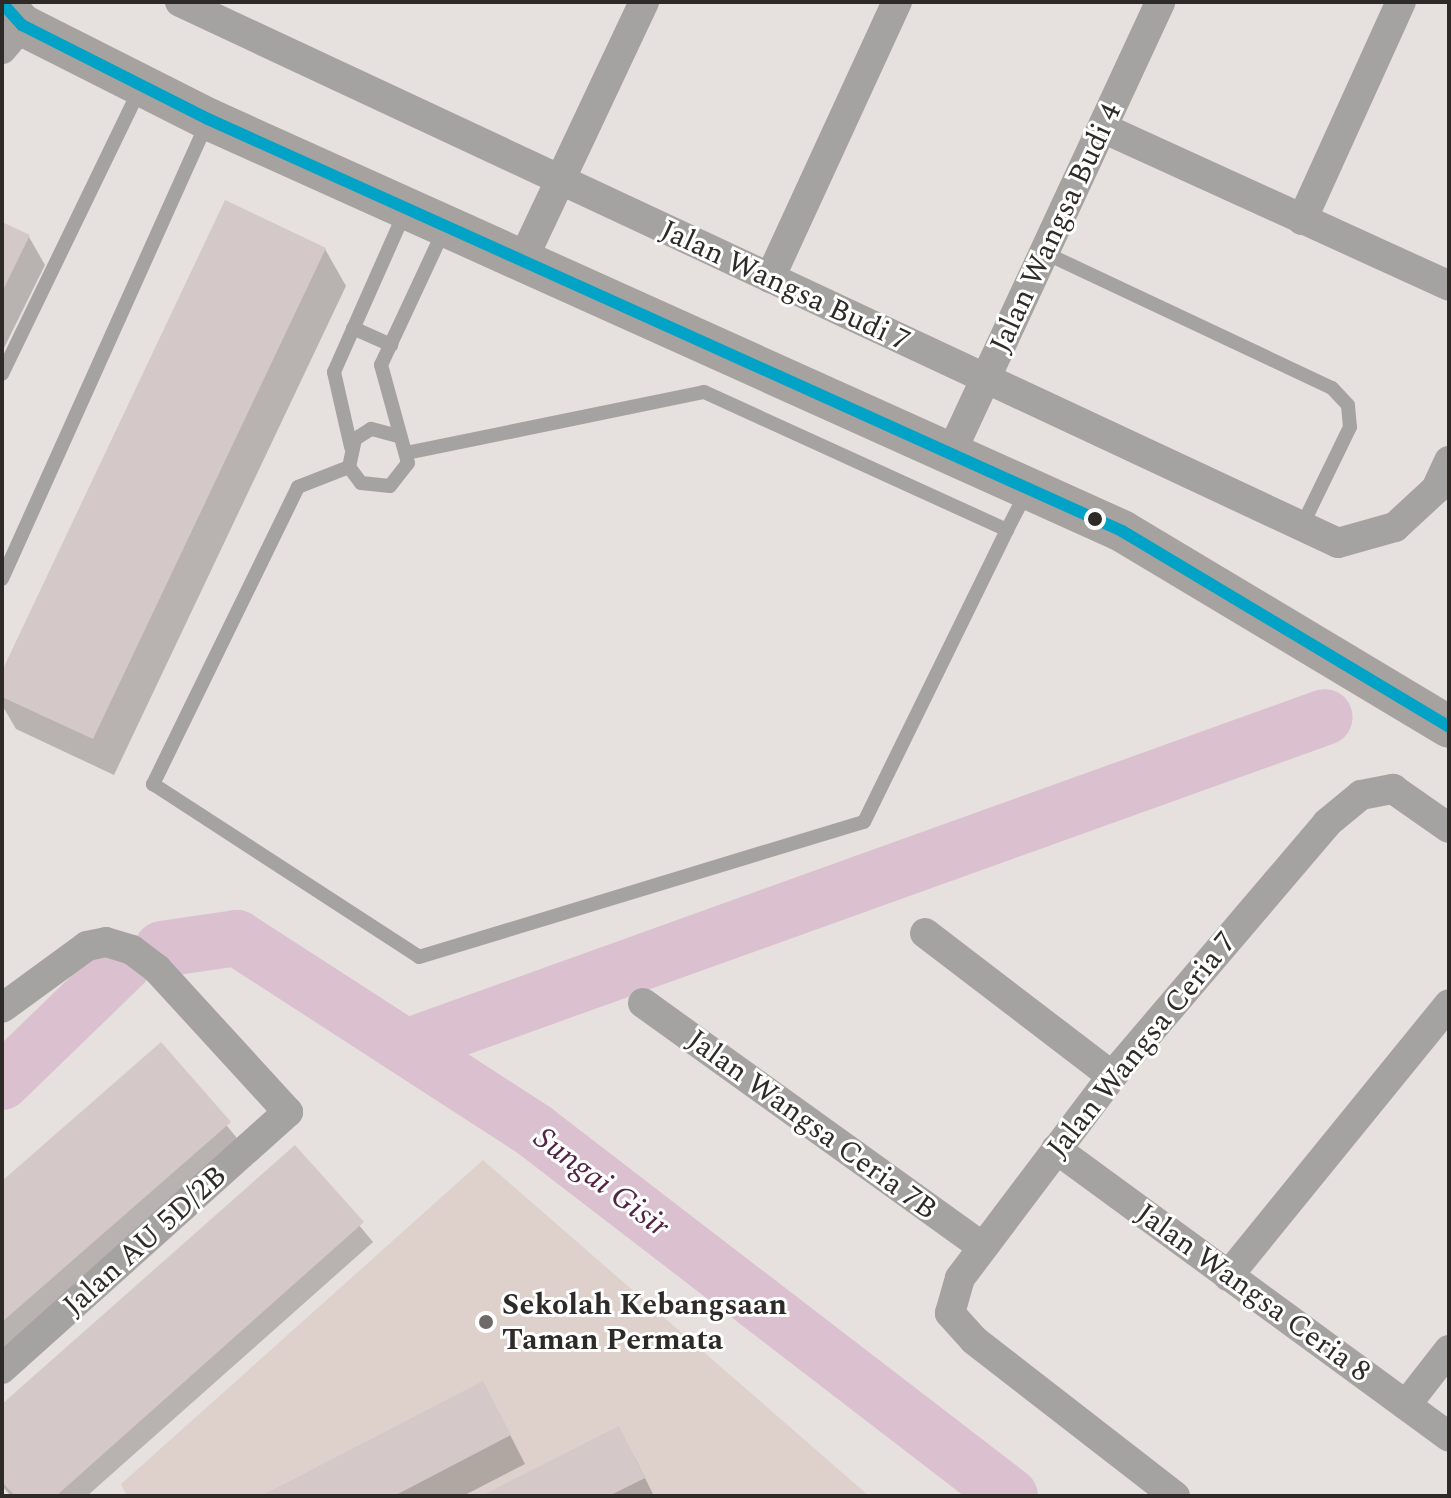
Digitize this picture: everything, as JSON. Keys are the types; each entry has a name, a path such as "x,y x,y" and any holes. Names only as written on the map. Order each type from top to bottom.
{"street":[{"name":"Jalan Wangsa Budi 7","path":"180,2 1338,543 1395,527 1436,489 1449,461"},
{"path":"524,257 644,2"},
{"path":"770,278 897,2"},
{"name":"Jalan Wangsa Budi 4","path":"951,453 1160,2"},
{"path":"1302,220 1401,2"},
{"path":"9,25 142,85 208,119 407,206 454,239 524,257 1122,531 1449,727"},
{"path":"1103,128 1449,286"},
{"name":"Jalan Wangsa Ceria 7","path":"1175,1496 974,1340 950,1313 960,1278 1112,1076 1327,823 1361,795 1393,789 1449,828"},
{"path":"925,933 1112,1076"},
{"name":"Jalan AU 5D/2B","path":"2,1008 87,946 106,942 132,950 157,969 288,1112 2,1369"},
{"name":"Jalan Wangsa Ceria 7B","path":"643,1003 982,1247"},
{"path":"1228,1276 1449,1004"},
{"name":"Jalan Wangsa Ceria 8","path":"1056,1149 1449,1437"},
{"path":"1406,1405 1449,1350"}],"lane":[{"path":"2,374 142,85"},
{"path":"2,579 208,119"},
{"path":"407,206 334,372 351,447 349,467 361,483 390,486 405,472 408,453 398,436 381,365 454,239"},
{"path":"1045,253 1332,388 1348,405 1350,427 1302,526"},
{"path":"353,328 391,345"},
{"path":"408,453 704,392 1007,530"},
{"path":"351,447 371,429 398,436"},
{"path":"349,467 298,487 153,784 419,957 864,822 1028,488"}],"shaded area":[{"name":"Sekolah Kebangsaan Taman Permata","path":"483,1160 869,1496 127,1496 121,1484"}],"building":[{"path":"225,200 326,248 93,739 2,697 2,671"},
{"path":"2,222 30,235 2,292"},
{"path":"161,1042 231,1122 2,1322 2,1181"},
{"path":"295,1145 364,1222 56,1496 15,1496 2,1482 2,1404"},
{"path":"483,1381 511,1435 394,1496 261,1496"},
{"path":"619,1426 645,1478 609,1496 481,1496"}],"waterway":[{"path":"406,1047 1325,717"},
{"name":"Sungai Gisir","path":"162,949 237,938 535,1131 1010,1496"},
{"name":"Sungai Gisir","path":"2,1082 125,963"}],"transit line":[{"path":"2,3 22,25 208,119 1122,531 1449,727"}],"place":[{"name":"Sekolah Kebangsaan Taman Permata","path":"486,1322"}]}
